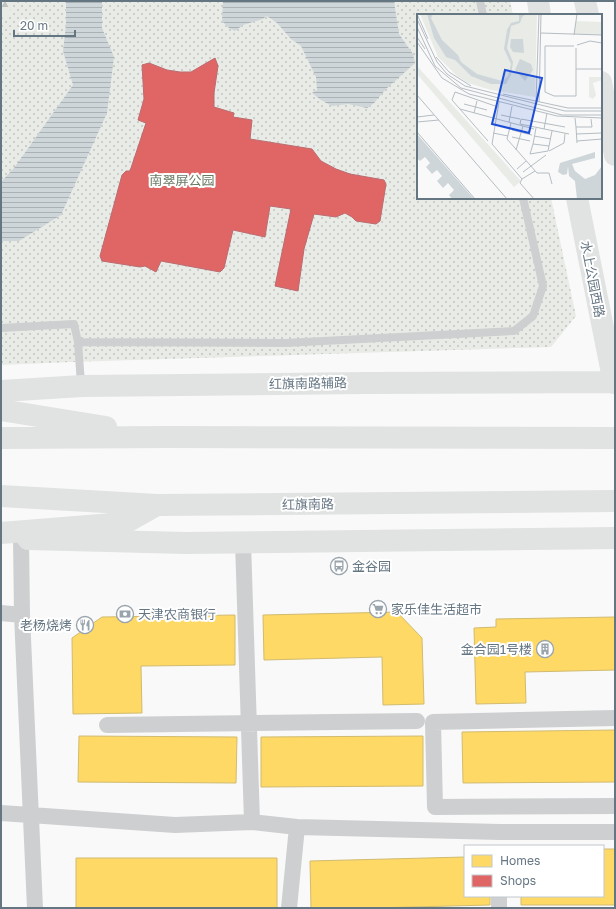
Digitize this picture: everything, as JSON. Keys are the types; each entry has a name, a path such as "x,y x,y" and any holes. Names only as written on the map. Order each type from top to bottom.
{"main road":[{"path":"538,1 540,14"},
{"path":"585,1 588,14"},
{"path":"602,87 615,155"},
{"name":"水上公园西路","path":"577,199 614,382"},
{"name":"红旗南路辅路","path":"1,391 82,386 614,382"},
{"path":"1,410 169,437"},
{"path":"1,438 615,438"},
{"name":"红旗南路","path":"1,496 157,505 615,501"},
{"path":"8,536 125,523 157,505"},
{"path":"8,536 186,543 615,538"}],"street":[{"path":"8,536 22,615 35,908"},
{"path":"243,542 252,822"},
{"path":"1,614 22,615"},
{"path":"615,718 433,722 436,808 615,806"},
{"path":"107,725 417,721"},
{"path":"1,813 175,825 252,822 297,827 500,839 615,832"},
{"path":"289,908 297,827"},
{"path":"499,897 499,908"}],"lane":[{"path":"480,1 483,14"},
{"path":"78,342 285,343 514,331 533,316 543,286 523,199"},
{"path":"1,328 74,324 78,342 82,386"}],"green space":[{"name":"南翠屏公园","path":"1,1 510,1 513,14 417,14 417,199 551,199 576,316 551,347 1,365"},
{"path":"1,1 12,1 10,15 1,18"}],"shaded area":[{"path":"66,1 102,1 102,28 114,57 107,113 61,215 19,241 1,241 1,182 14,168 73,85 63,51 66,25"},
{"path":"223,1 394,1 399,34 413,54 415,63 367,108 348,104 332,106 312,93 317,90 316,77 301,46 291,39 277,23 266,16 263,19 243,25 235,31 229,28 222,21"}],"building: Homes":[{"path":"397,612 422,638 424,704 383,705 382,657 264,660 263,615"},
{"path":"235,615 235,665 141,666 142,713 73,714 72,638 102,617"},
{"name":"金合园1号楼","path":"615,617 615,670 525,672 526,703 476,704 474,628 496,627 496,619"},
{"path":"615,730 615,782 463,783 462,732"},
{"path":"79,736 237,737 236,783 78,782"},
{"path":"423,736 423,786 261,787 261,737"},
{"path":"604,849 615,849 615,905 521,905 521,897 604,897"},
{"path":"464,857 464,897 490,897 490,905 311,908 310,861"},
{"path":"76,858 277,858 277,908 76,908"}],"building: Shops":[{"path":"215,58 218,66 214,93 214,107 234,113 233,117 252,120 250,139 312,149 321,161 336,169 350,174 384,180 386,184 380,221 376,224 356,221 345,213 336,217 314,214 304,249 298,291 275,286 291,209 270,206 265,237 233,230 224,268 220,272 161,261 156,272 145,266 140,267 102,261 100,256 122,175 126,171 130,171 146,123 138,120 144,99 142,65 149,63 167,70 191,72"}],"place":[{"name":"金谷园","path":"339,566"},
{"name":"家乐佳生活超市","path":"378,609"},
{"name":"天津农商银行","path":"125,614"},
{"name":"老杨烧烤","path":"85,625"},
{"name":"金合园1号楼","path":"545,649"}]}
